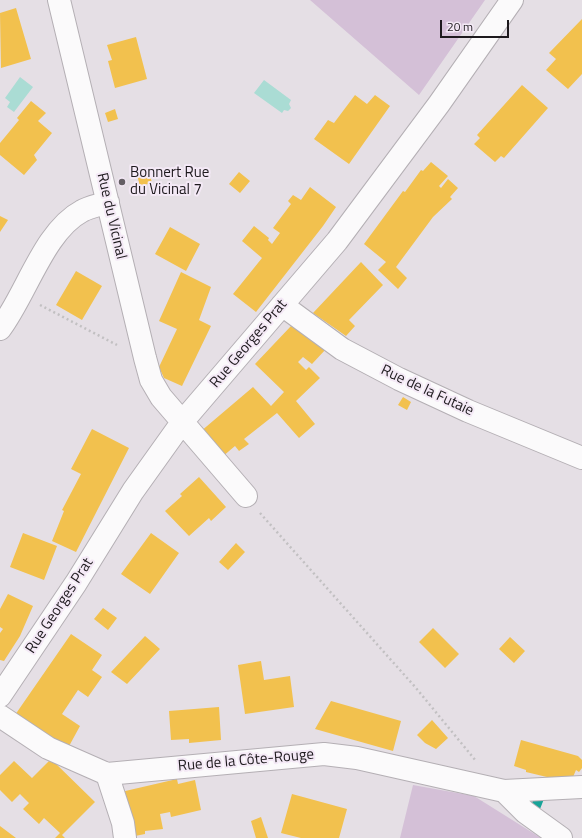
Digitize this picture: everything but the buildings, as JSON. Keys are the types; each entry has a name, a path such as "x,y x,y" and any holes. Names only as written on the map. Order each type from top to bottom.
{"street":[{"name":"Rue du Vicinal","path":"59,0 151,380 161,397 183,421"},
{"name":"Rue Georges Prat","path":"0,696 76,583 133,491 183,421 336,241 439,104 512,0"},
{"path":"0,329 21,296 50,241 64,225 82,211 108,202"},
{"name":"Rue de la Futaie","path":"282,305 342,348 399,379 468,411 582,458"},
{"path":"183,421 246,496"},
{"name":"Rue de la Côte-Rouge","path":"0,716 48,748 107,774 324,754 357,758 504,790 582,786"},
{"path":"107,774 123,823 125,838"},
{"path":"504,790 525,812 561,838"}],"path":[{"path":"21,296 145,358"},
{"path":"246,496 416,688 479,765"}],"shaded area":[{"path":"310,0 485,0 419,95"},
{"path":"20,77 33,87 14,112 7,107 10,102 5,98"},
{"path":"264,80 291,100 289,104 291,108 288,111 284,110 282,113 254,93"},
{"path":"413,785 474,796 541,838 400,838"}],"place":[{"name":"Bonnert Rue du Vicinal 7","path":"122,182"}]}
